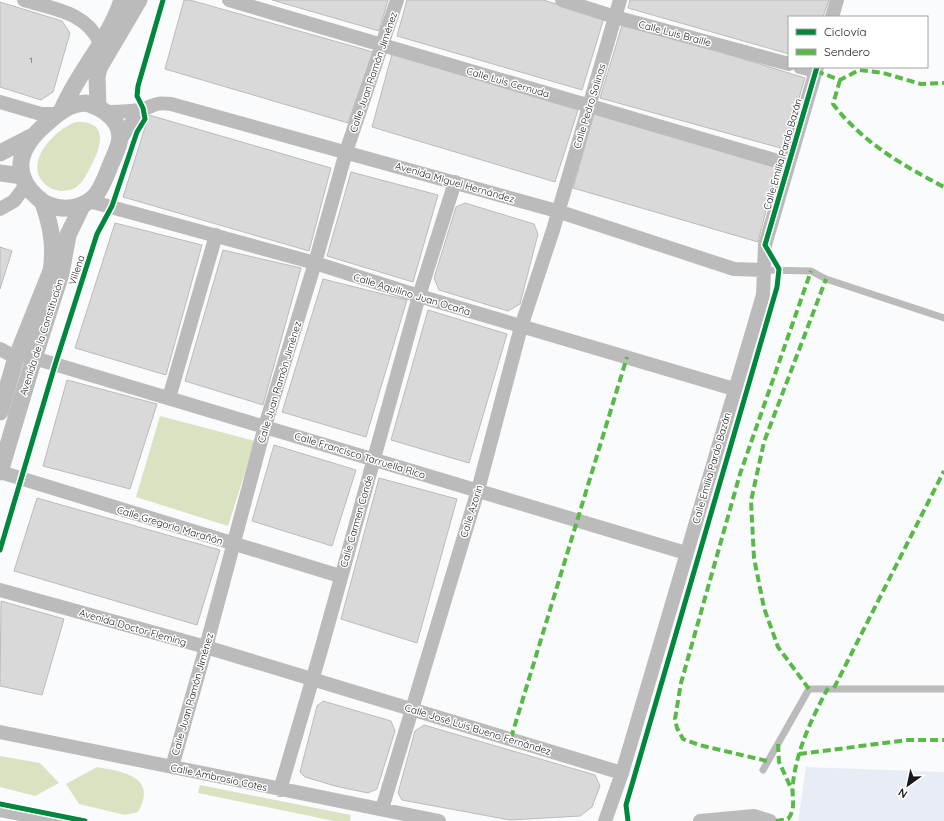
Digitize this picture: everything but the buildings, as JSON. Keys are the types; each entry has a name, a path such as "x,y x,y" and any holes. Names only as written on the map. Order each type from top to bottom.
{"street":[{"path":"24,0 73,15 86,22 96,33 100,43"},
{"path":"0,153 31,137 59,112 68,94 100,43 122,0"},
{"path":"102,109 97,76 99,68 139,0"},
{"name":"Calle Luis Cernuda","path":"229,0 788,164"},
{"name":"Calle Juan Ramón Jiménez","path":"172,767 206,647 232,544 265,426 315,263 346,152 383,46 397,0"},
{"name":"Calle Luis Braille","path":"562,0 788,64"},
{"name":"Calle Pedro Salinas","path":"557,212 620,0"},
{"path":"832,16 837,0"},
{"name":"Calle Emilia Pardo Bazán","path":"605,821 622,773 734,389 763,295 765,245 817,69"},
{"path":"0,102 41,114 59,112 77,104 86,103 102,109 115,122 120,142"},
{"name":"Avenida Miguel Hernández","path":"102,109 120,112 143,108 153,103 171,104 455,182 557,212 734,269 764,270"},
{"path":"0,173 24,180 43,203 63,208 73,207 86,202 100,188 120,142 129,126 143,108"},
{"path":"0,209 14,201 24,180 22,156 31,137"},
{"name":"Calle Carmen Conde","path":"280,790 419,296 455,182"},
{"name":"Calle Aquilino Juan Ocaña","path":"86,202 216,235 315,263 521,327 734,389"},
{"name":"Avenida de la Constitución","path":"0,472 61,274 68,236 86,202"},
{"name":"Avenida de la Constitución","path":"0,412 15,361 51,271 53,234 43,203"},
{"name":"Calle Azorín","path":"382,809 411,708 478,490 521,327 557,212"},
{"path":"169,398 216,235"},
{"path":"0,349 11,355 15,361"},
{"name":"Calle Francisco Tarruella Rico","path":"34,358 686,553"},
{"name":"Calle Gregorio Marañón","path":"0,472 340,576"},
{"name":"Avenida Doctor Fleming","path":"0,590 206,647 334,686"},
{"name":"Calle José Luis Bueno Fernández","path":"334,686 411,708 622,773"},
{"name":"Calle Ambrosio Cotes","path":"0,732 280,790 439,821"},
{"path":"0,810 56,821"},
{"path":"700,821 754,816 770,821"}],"lane":[{"path":"764,270 811,271 826,279 944,318"},
{"path":"762,770 809,689 944,689"}],"shaded area":[{"path":"806,767 944,772 944,821 798,821"}],"green space":[{"path":"77,122 88,123 95,126 99,131 100,138 97,153 86,176 78,186 67,191 55,190 48,187 42,181 38,173 37,164 40,154 53,137 61,130"},
{"path":"160,416 255,441 228,526 136,497"},
{"path":"0,756 40,763 59,783 35,796 0,787"},
{"path":"97,767 127,774 141,783 144,790 143,800 138,812 125,815 79,804 66,784"},
{"path":"200,785 351,815 350,821 334,821 198,793"}],"marked path":[{"path":"816,71 840,80 859,70 883,73 921,84 944,83"},
{"path":"840,80 833,104 844,118 884,152 944,187"},
{"path":"767,761 699,745 683,739 677,728 675,719 681,683 740,474 811,271"},
{"path":"809,689 778,647 764,608 754,558 751,501 764,442 826,279"},
{"path":"511,738 627,357"},
{"path":"834,688 944,471"},
{"path":"776,821 788,819 791,815 793,806 793,783 798,758 811,722 828,688"},
{"path":"799,754 908,740 944,740"},
{"path":"778,744 779,762 792,790"}],"cycle path":[{"name":"Villena","path":"0,550 55,365 97,234 112,206 137,132 145,119 143,108 137,96 138,86 163,0"},
{"path":"628,821 626,805 777,287 779,269 765,245 817,68"},
{"path":"0,804 85,821"}]}
